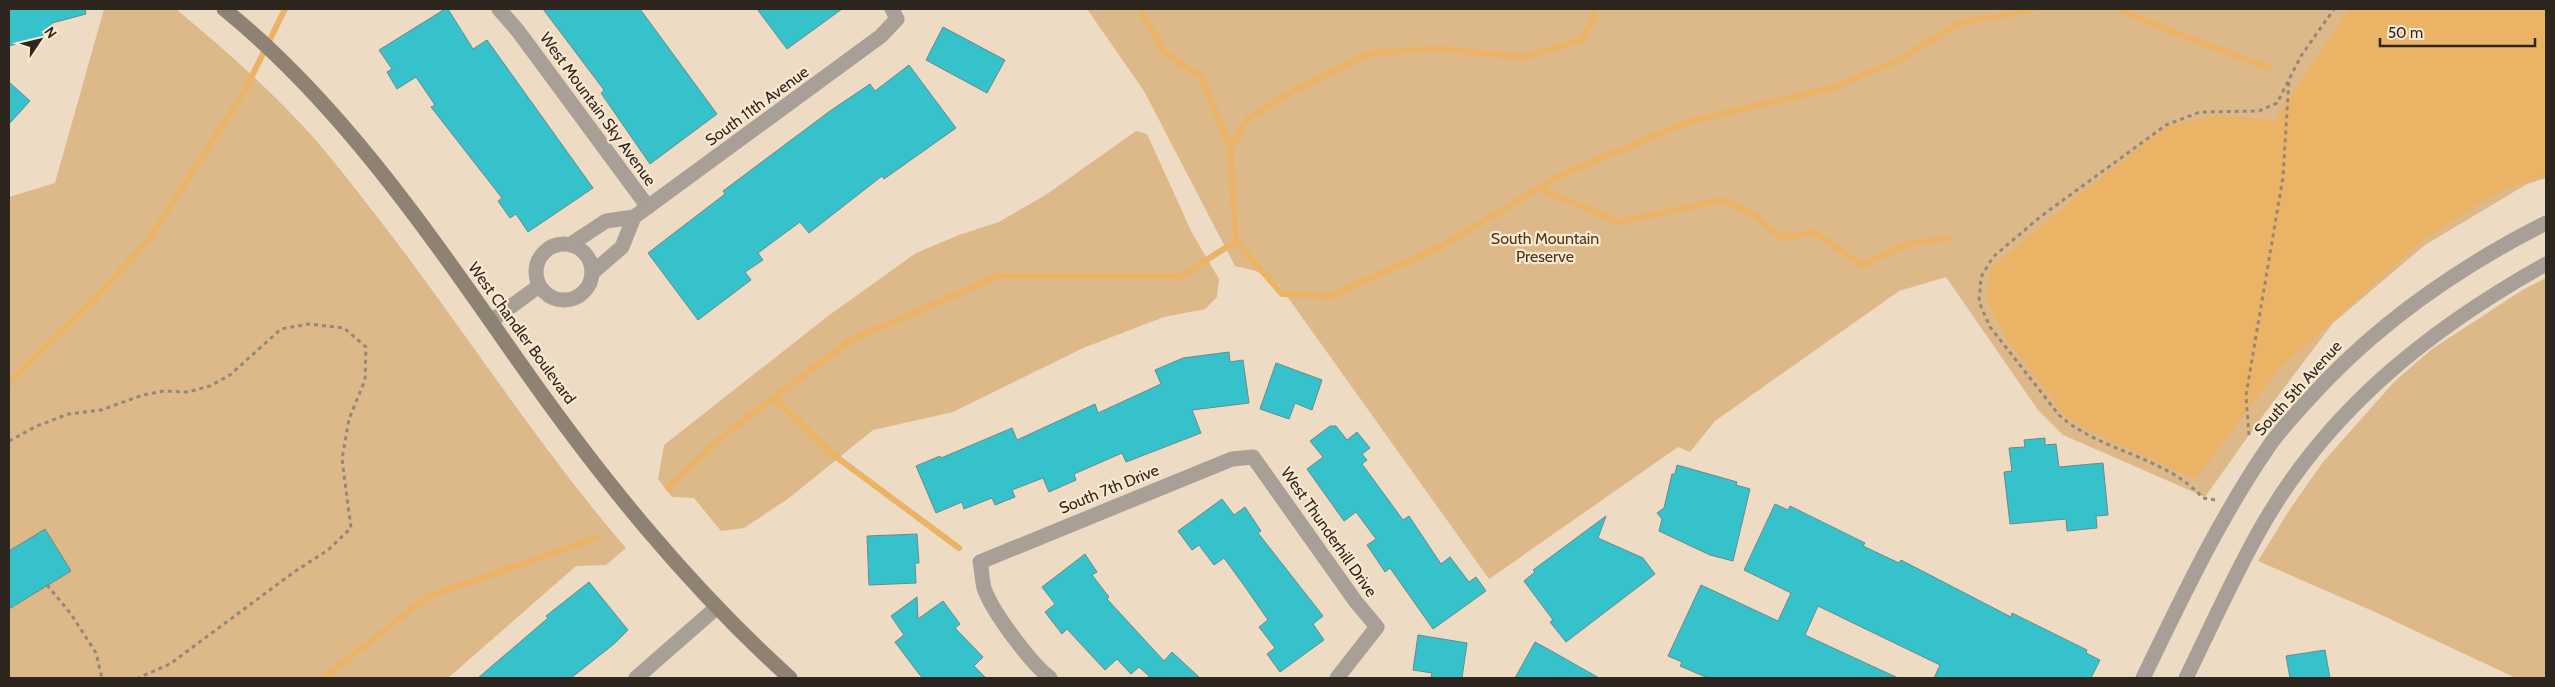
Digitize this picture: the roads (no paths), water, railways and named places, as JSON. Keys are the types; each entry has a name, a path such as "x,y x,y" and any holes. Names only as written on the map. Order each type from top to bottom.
{"main road":[{"name":"West Chandler Boulevard","path":"224,9 282,61 371,159 426,229 521,365 647,531 716,608 790,678"}],"street":[{"name":"West Mountain Sky Avenue","path":"499,9 518,31 648,207"},
{"name":"South 11th Avenue","path":"539,286 536,270 541,255 554,245 571,244 606,221 634,217 881,36 894,14"},
{"path":"491,321 539,286 553,298 571,300 586,290 592,273 622,247 634,217"},
{"name":"South 5th Avenue","path":"2143,678 2194,574 2234,502 2272,441 2327,379 2360,346 2407,308 2473,262 2546,223"},
{"path":"571,244 578,247 589,258 592,273"},
{"path":"2186,678 2257,535 2292,480 2338,420 2387,372 2435,333 2499,290 2546,264"},
{"name":"South 7th Drive","path":"1050,678 1041,672 1003,623 984,589 980,562 1232,459 1253,457"},
{"name":"West Thunderhill Drive","path":"1253,457 1356,602 1377,626 1337,678"},
{"path":"636,678 716,608"}],"waterway":[{"path":"9,382 99,294 150,238 245,90 285,9"},
{"path":"1140,9 1163,51 1202,78 1230,148"},
{"path":"1236,241 1230,148 1247,119 1302,86 1370,53 1438,49 1524,57 1581,40 1595,16 1593,9"},
{"path":"668,488 718,440 849,341 998,276 1182,276 1236,241 1282,294 1330,296 1438,248 1559,176 1687,122 1832,88 1901,59 1959,23 2034,9"},
{"path":"2118,9 2269,68"},
{"path":"1539,188 1618,222 1722,200 1753,214 1781,238 1814,232 1862,265 1904,245 1948,238"},
{"path":"774,398 831,453 959,548"},
{"path":"323,678 427,597 596,538"}],"park label":[{"name":"South Mountain Preserve","path":"1545,247"}]}
